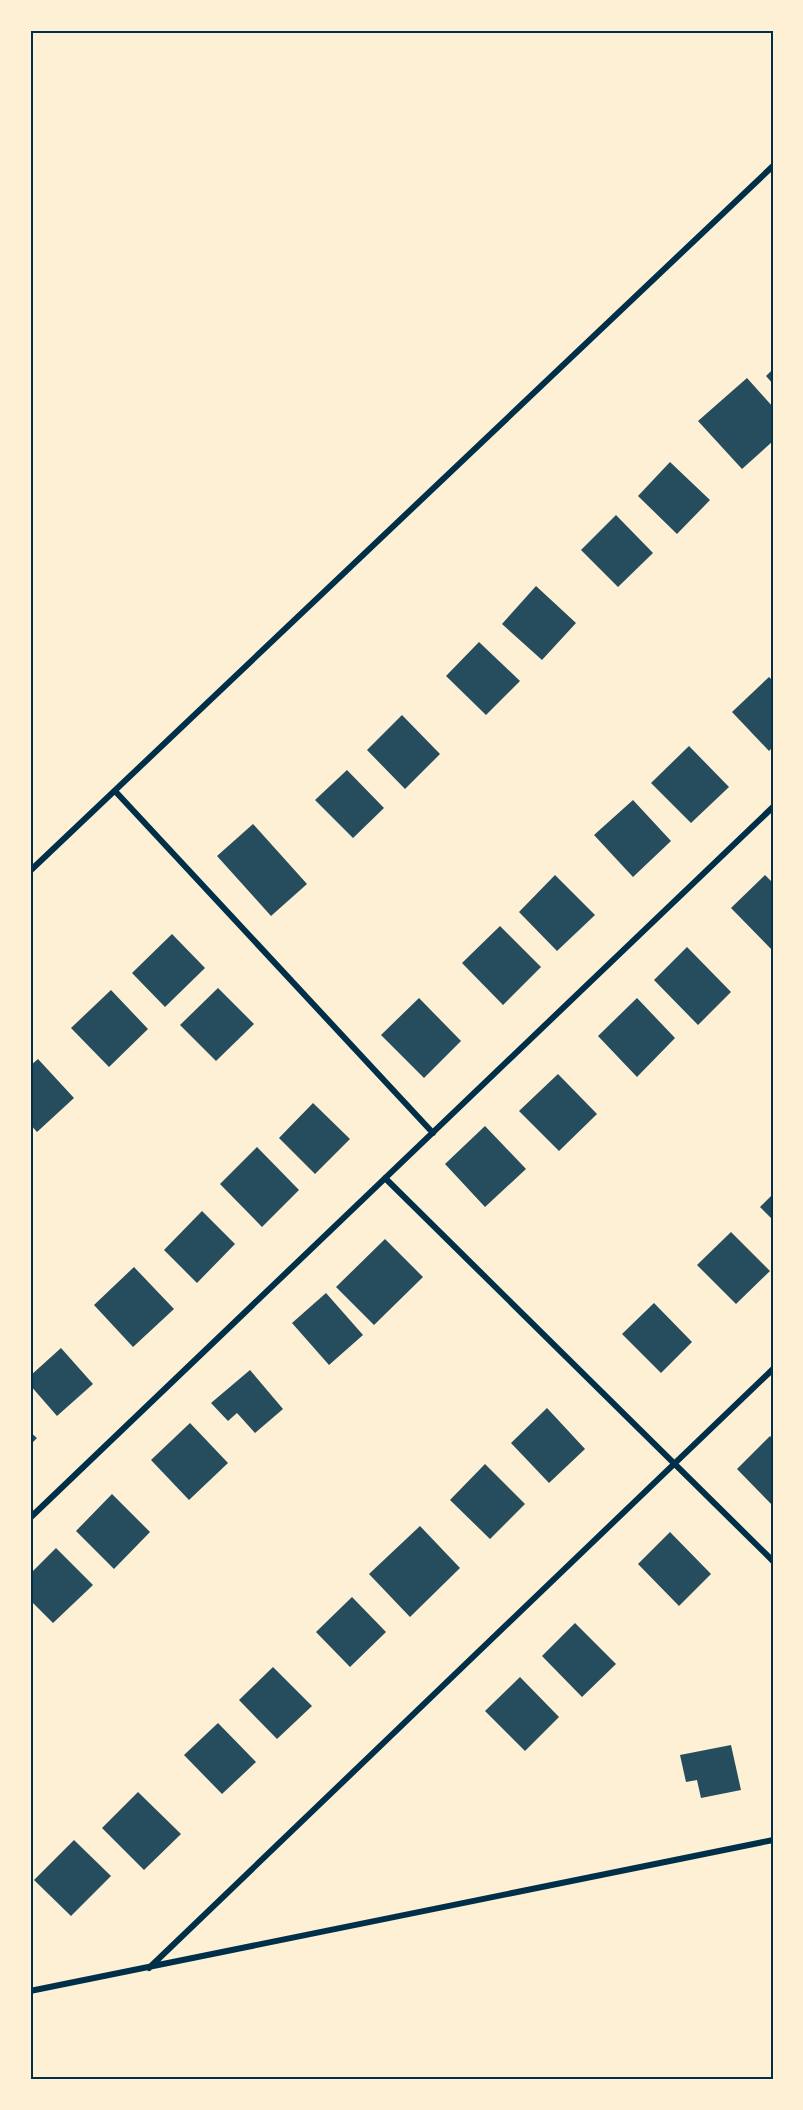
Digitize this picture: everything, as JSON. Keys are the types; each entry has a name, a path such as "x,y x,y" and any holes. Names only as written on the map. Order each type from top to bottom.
{"street":[{"path":"30,871 773,166"},
{"path":"115,791 432,1133"},
{"path":"30,1518 773,807"},
{"path":"386,1178 676,1462 773,1561"},
{"path":"149,1968 773,1369"},
{"path":"30,1991 773,1839"}],"building":[{"path":"773,369 773,384 766,376"},
{"path":"747,378 773,407 773,441 742,469 698,421"},
{"path":"670,462 710,500 677,534 638,496"},
{"path":"616,515 653,553 618,587 581,550"},
{"path":"536,586 576,623 542,660 502,624"},
{"path":"479,642 520,681 486,715 446,676"},
{"path":"769,677 773,681 773,747 769,751 732,712"},
{"path":"402,715 440,754 405,789 367,750"},
{"path":"689,746 729,787 691,823 651,783"},
{"path":"347,770 384,808 353,838 315,800"},
{"path":"633,800 671,841 633,877 594,835"},
{"path":"253,824 307,884 271,916 217,856"},
{"path":"555,875 595,915 557,951 519,912"},
{"path":"765,875 773,883 773,947 771,949 731,908"},
{"path":"500,926 541,967 503,1005 462,963"},
{"path":"172,934 205,968 165,1007 132,973"},
{"path":"687,947 731,992 698,1025 654,980"},
{"path":"218,988 254,1024 216,1061 180,1025"},
{"path":"111,990 148,1029 109,1067 71,1028"},
{"path":"419,998 461,1041 424,1078 381,1035"},
{"path":"637,998 675,1038 637,1077 598,1036"},
{"path":"38,1059 74,1098 37,1132 30,1124 30,1066"},
{"path":"558,1074 597,1114 559,1151 519,1111"},
{"path":"313,1103 350,1139 315,1174 279,1138"},
{"path":"485,1126 526,1169 485,1207 445,1164"},
{"path":"257,1147 299,1190 262,1227 220,1184"},
{"path":"773,1194 773,1220 760,1207"},
{"path":"202,1211 235,1244 197,1283 164,1250"},
{"path":"731,1232 770,1271 736,1304 697,1265"},
{"path":"385,1239 423,1277 374,1325 336,1287"},
{"path":"134,1267 174,1309 133,1347 94,1305"},
{"path":"326,1293 363,1335 329,1365 292,1323"},
{"path":"654,1303 692,1342 661,1373 622,1334"},
{"path":"61,1348 93,1384 57,1416 30,1385 30,1376"},
{"path":"250,1370 283,1409 255,1433 237,1413 228,1421 211,1403"},
{"path":"547,1408 585,1449 549,1483 511,1443"},
{"path":"190,1423 228,1463 189,1500 151,1460"},
{"path":"30,1432 37,1438 30,1445"},
{"path":"770,1436 773,1439 773,1506 737,1469"},
{"path":"485,1464 525,1504 490,1539 450,1500"},
{"path":"112,1494 150,1532 114,1569 76,1531"},
{"path":"420,1526 460,1568 410,1617 369,1574"},
{"path":"670,1532 711,1574 679,1606 638,1564"},
{"path":"56,1548 93,1585 53,1623 30,1600 30,1574"},
{"path":"352,1597 386,1632 350,1667 316,1632"},
{"path":"575,1623 616,1664 582,1697 542,1656"},
{"path":"273,1667 312,1706 277,1739 239,1700"},
{"path":"520,1677 559,1717 525,1751 485,1711"},
{"path":"218,1723 256,1762 222,1794 184,1755"},
{"path":"731,1745 741,1790 701,1798 697,1780 686,1782 680,1755"},
{"path":"138,1792 181,1834 144,1870 102,1828"},
{"path":"74,1840 111,1876 71,1916 34,1880"}]}
